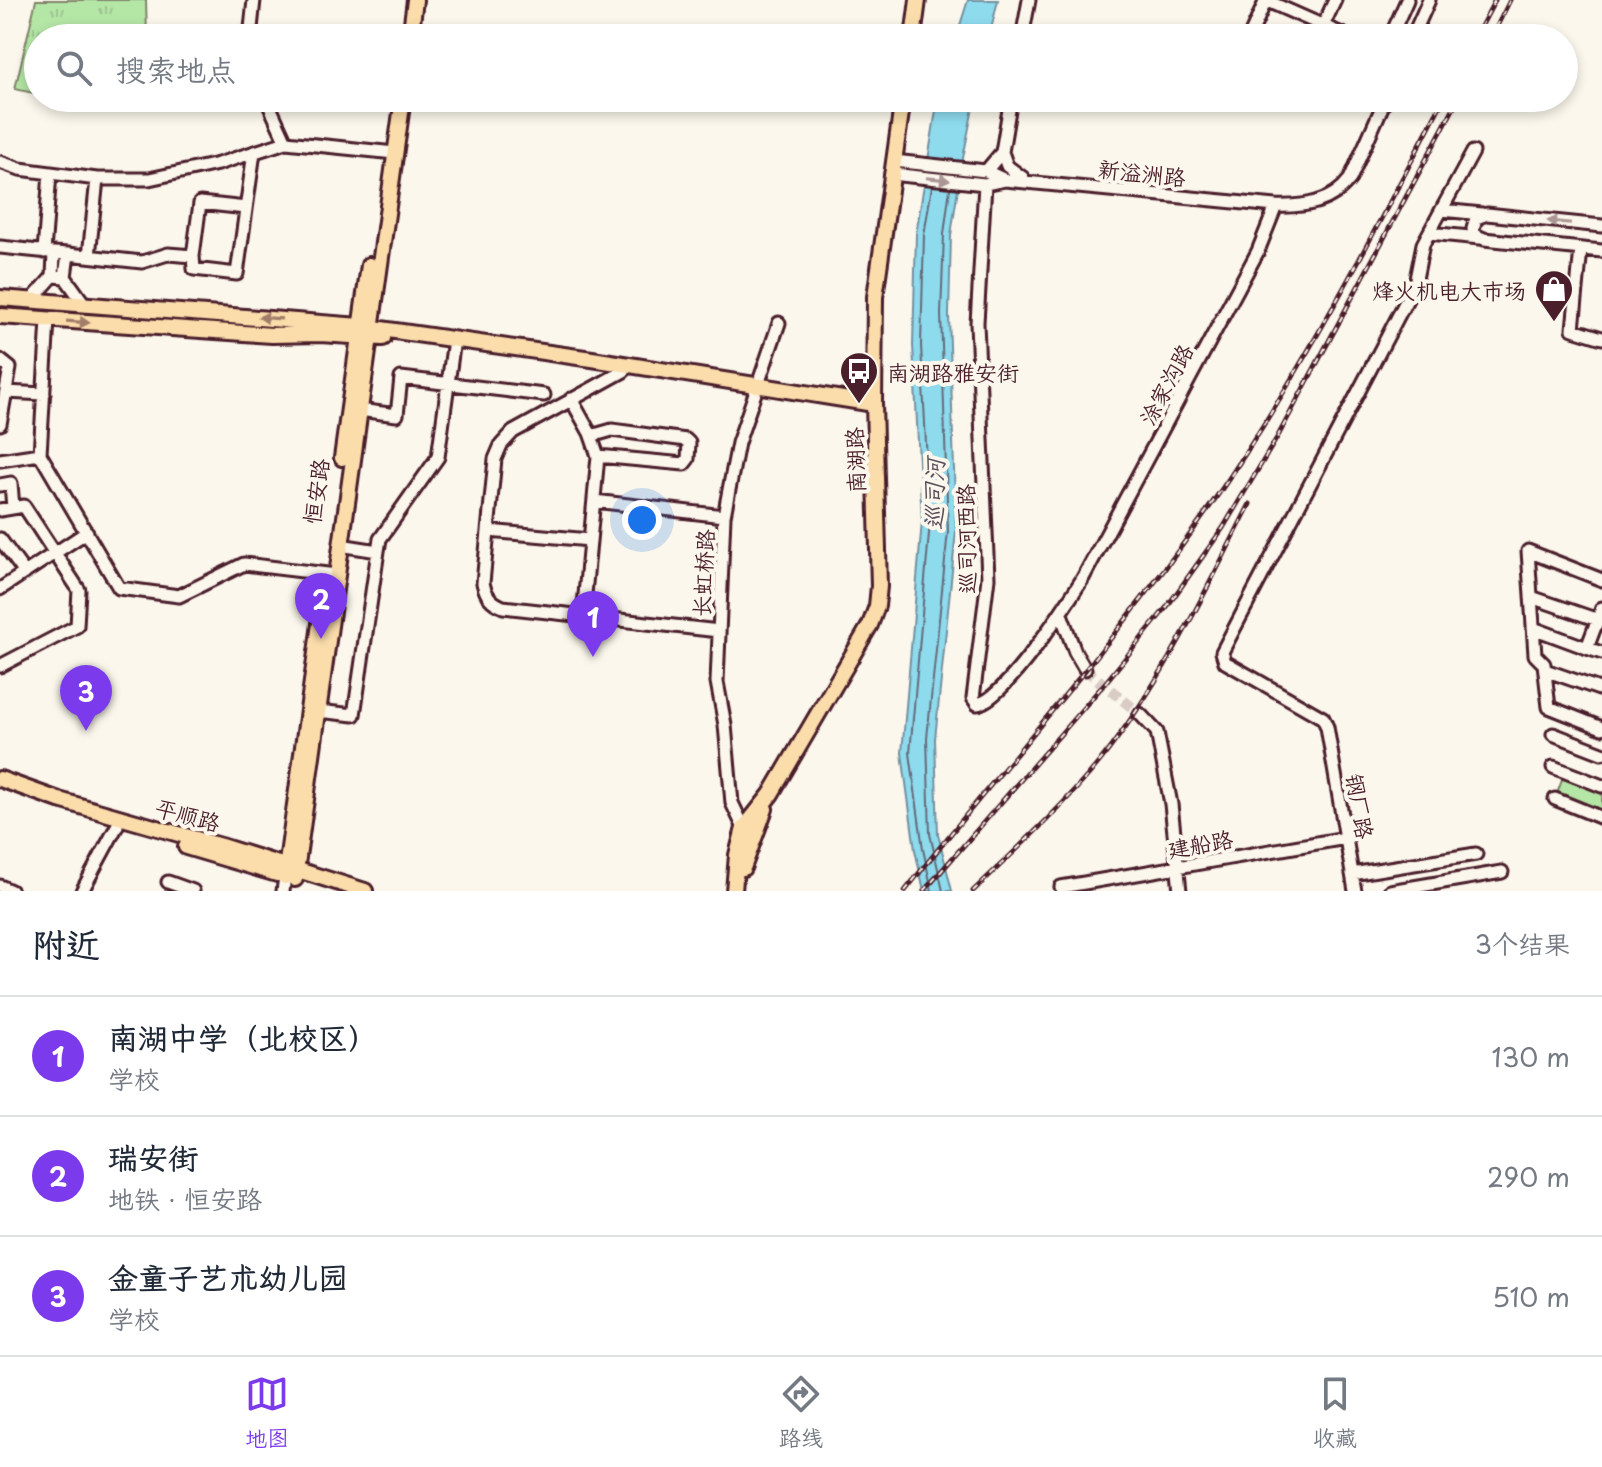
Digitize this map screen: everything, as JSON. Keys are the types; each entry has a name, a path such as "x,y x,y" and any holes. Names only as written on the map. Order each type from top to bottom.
{"main road":[{"path":"403,24 406,0"},
{"path":"412,24 415,0"},
{"path":"915,24 918,0"},
{"name":"恒安路","path":"391,153 393,112"},
{"name":"恒安路","path":"290,879 364,331 400,112"},
{"name":"南湖路","path":"734,891 737,855 744,828 771,794 864,635 877,606 879,543 874,408 875,297 901,112"},
{"path":"0,298 364,331 874,408"},
{"path":"0,316 272,335 364,331 453,347 756,388"},
{"name":"恒安路","path":"290,879 318,711 331,575 340,545 359,410 364,331"},
{"name":"平顺路","path":"0,779 59,800 221,846 290,879 365,891"},
{"name":"平顺路","path":"0,786 117,826 335,891"},
{"name":"南湖路","path":"740,891 745,858 771,794"}],"street":[{"path":"251,24 254,0"},
{"path":"1025,24 1029,0"},
{"path":"1255,24 1266,0 1319,24"},
{"path":"1324,24 1335,0"},
{"path":"1396,24 1407,0"},
{"path":"1418,24 1429,0"},
{"path":"272,112 286,142"},
{"path":"986,177 1002,152 1009,112"},
{"path":"1276,206 1318,202 1343,187 1350,179 1380,112"},
{"path":"0,162 20,169 97,179 149,179 218,164 286,142 391,153"},
{"path":"246,208 200,203 194,269 237,274 254,152"},
{"path":"1002,152 1012,172 1029,181"},
{"path":"1473,152 1429,233 1602,251"},
{"name":"新溢洲路","path":"893,168 1276,206"},
{"path":"50,173 49,252 59,277 85,305"},
{"name":"巡司河西路","path":"974,701 988,578 977,323 986,177"},
{"path":"89,256 97,179"},
{"name":"涂家沟路","path":"974,701 985,703 995,694 1061,614 1083,578 1258,251 1276,206"},
{"path":"1442,210 1602,226"},
{"path":"1484,239 1475,235 1473,223 1481,215 1487,214"},
{"name":"钢厂路","path":"1355,891 1323,718 1225,662 1222,652 1415,284 1423,244 1429,233"},
{"path":"0,247 142,262 168,254 193,256"},
{"path":"1581,249 1573,329 1602,338"},
{"path":"31,301 59,277 68,254"},
{"path":"48,320 40,454 119,588 179,596 244,564 331,575"},
{"name":"长虹桥路","path":"744,828 732,803 725,725 717,682 724,516 738,443 779,323"},
{"path":"318,711 354,715 380,539 438,457 453,347"},
{"path":"0,360 10,368 0,424"},
{"path":"624,371 513,432 501,445 495,459 483,583 486,595 503,607 719,631"},
{"path":"359,410 397,415 401,378 544,395"},
{"path":"6,392 44,394"},
{"path":"571,399 598,456 583,616"},
{"path":"591,436 612,430 686,440 689,443 688,459 684,464 598,456"},
{"path":"0,460 40,454"},
{"path":"0,485 11,483 13,508"},
{"path":"594,501 724,516"},
{"path":"0,510 24,506 79,590 77,626 0,666"},
{"path":"488,531 590,540"},
{"path":"0,589 87,532"},
{"path":"0,539 25,573"},
{"path":"340,545 378,551"},
{"path":"1602,580 1528,551 1535,655 1544,664 1549,707 1602,728"},
{"path":"1531,597 1600,616 1587,648"},
{"path":"1061,614 1085,669"},
{"path":"1533,628 1602,653"},
{"path":"1545,670 1602,690"},
{"path":"1140,714 1157,732 1171,804 1180,891"},
{"path":"1553,734 1602,753"},
{"path":"1553,767 1602,786"},
{"path":"1555,799 1602,818"},
{"path":"82,891 117,826"},
{"name":"建船路","path":"1061,887 1346,838"},
{"path":"1352,874 1476,854"},
{"path":"1422,864 1426,888"},
{"path":"1390,891 1426,888 1502,872"},
{"path":"168,882 193,891"},
{"path":"0,886 11,891"}],"green space":[{"path":"36,0 146,0 147,24 30,24"},
{"path":"24,51 24,91 15,89"},
{"path":"1565,772 1602,786 1602,818 1555,799"}],"water":[{"path":"968,0 998,0 992,24 960,24"},
{"name":"巡司河","path":"936,112 972,112 951,235 949,315 956,531 935,739 938,834 952,891 924,891 915,850 902,753 922,521 913,345 916,234"}],"tunnel":[{"path":"1085,669 1140,714"}],"railway":[{"path":"1482,24 1495,0"},
{"path":"1498,24 1510,0"},
{"path":"905,891 1140,602 1213,502 1306,354 1437,112"},
{"path":"924,891 1105,683 1166,608 1223,528 1278,436 1452,112"},
{"path":"973,891 1070,795 1122,731 1163,669 1250,504"}],"place":[{"name":"烽火机电大市场","path":"1554,323"},
{"name":"南湖路雅安街","path":"859,405"},
{"name":"瑞安街","path":"321,639"},
{"name":"南湖中学（北校区）","path":"593,657"},
{"name":"金童子艺术幼儿园","path":"86,731"}]}
